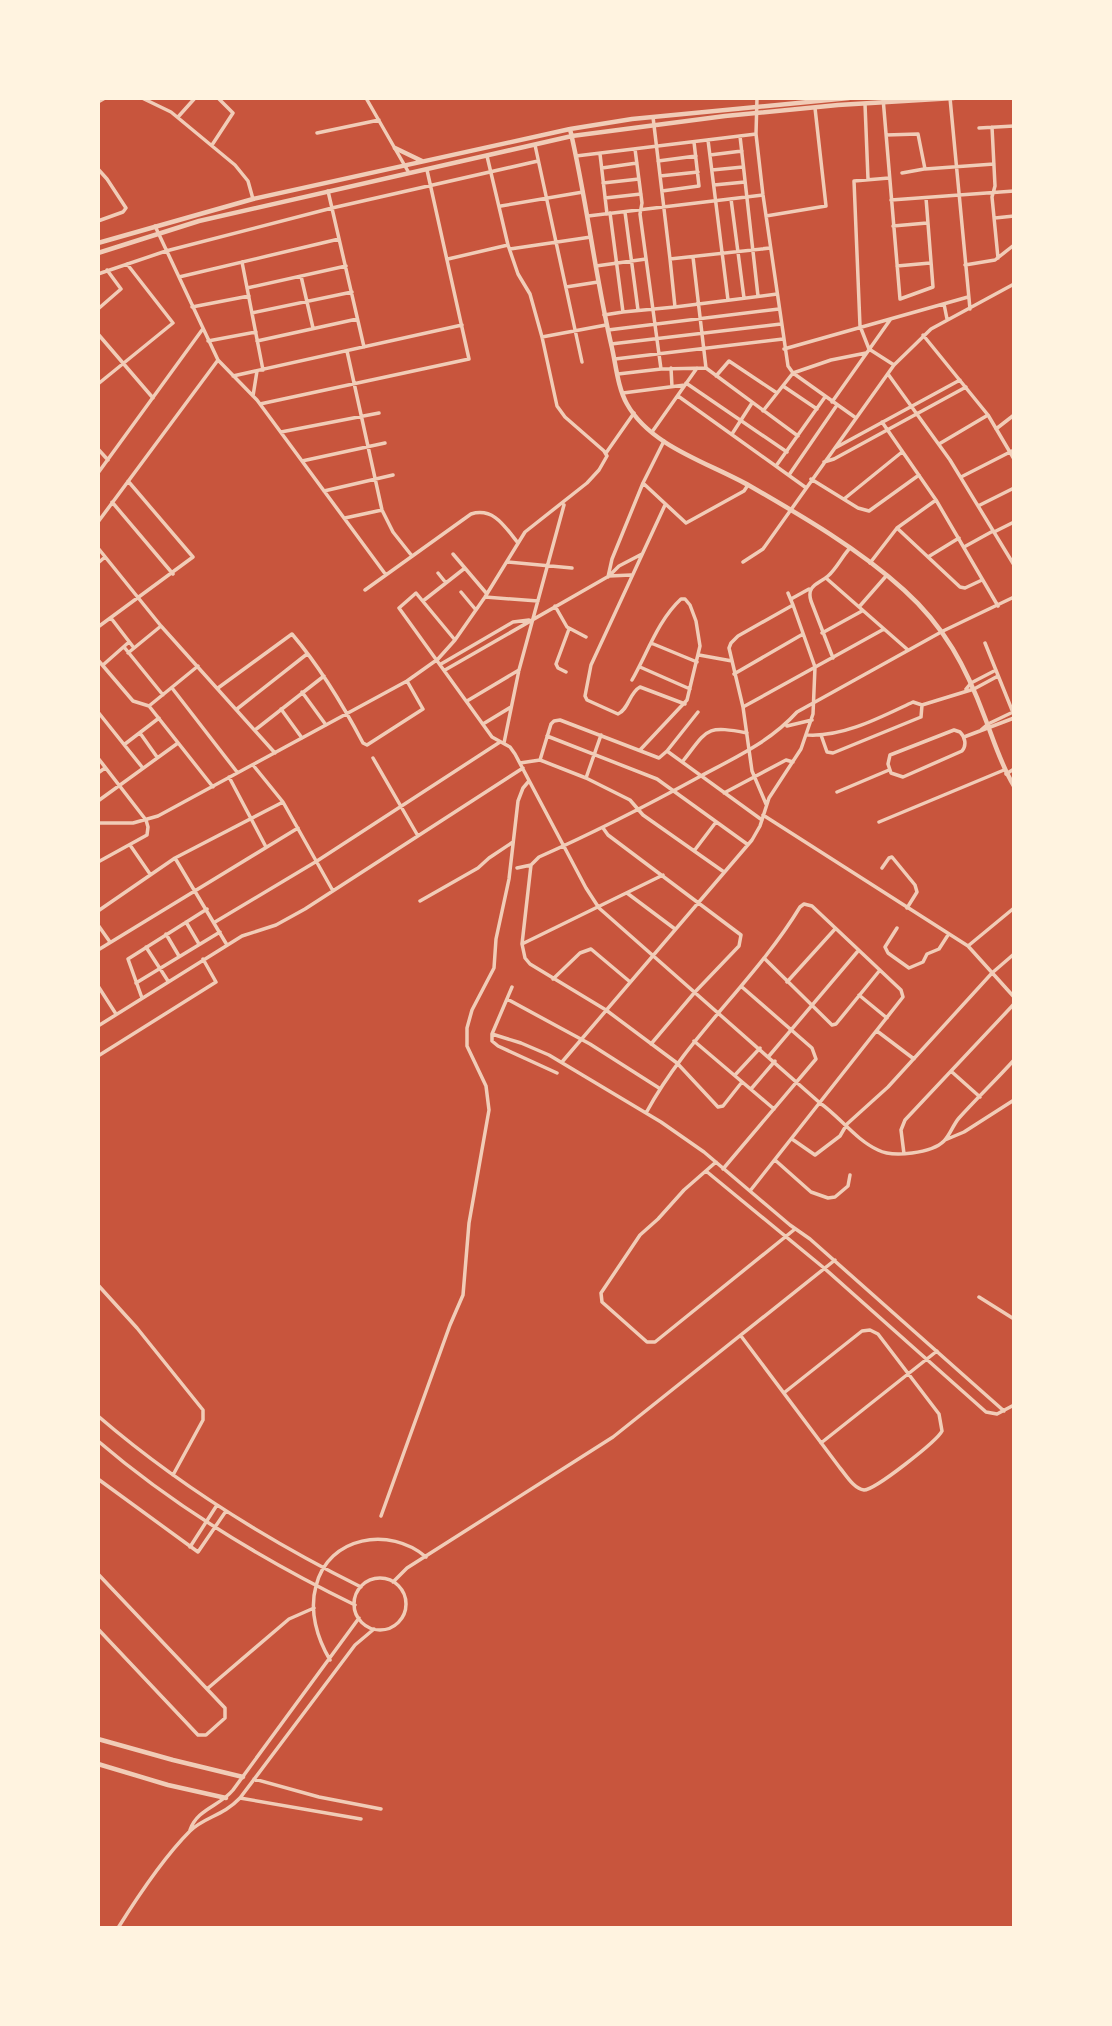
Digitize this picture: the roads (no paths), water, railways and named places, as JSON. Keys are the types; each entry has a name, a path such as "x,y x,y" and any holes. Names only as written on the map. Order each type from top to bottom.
{"street":[{"path":"98,102 105,98"},
{"path":"142,98 163,106 212,145 243,174 253,198"},
{"path":"178,117 195,98"},
{"path":"212,145 233,113 218,98"},
{"path":"366,98 409,173"},
{"path":"757,98 756,134 763,195 788,366 793,373 856,418"},
{"path":"98,243 253,198 570,129 653,117 849,98"},
{"path":"98,253 199,221 572,136 883,100 951,98 955,167 970,309"},
{"path":"883,100 900,299 932,288 926,198"},
{"path":"865,104 868,179"},
{"path":"766,216 826,206 815,108"},
{"path":"653,117 675,307"},
{"path":"317,133 379,120"},
{"path":"979,128 1014,126"},
{"path":"992,127 998,258"},
{"path":"570,129 604,315 623,393 634,413 664,441 748,485 870,563 926,611 943,631 971,683 1005,772 1014,786"},
{"path":"576,156 756,134"},
{"path":"885,135 918,134 925,169"},
{"path":"740,136 758,296"},
{"path":"708,140 728,300"},
{"path":"662,191 699,186 694,142"},
{"path":"535,145 582,362"},
{"path":"395,148 422,162"},
{"path":"635,149 661,369"},
{"path":"710,155 742,151"},
{"path":"600,153 623,312"},
{"path":"487,156 509,247 518,274 530,294 557,406 565,417 606,453"},
{"path":"658,161 696,156"},
{"path":"98,274 166,251 332,208 538,161"},
{"path":"601,168 637,163"},
{"path":"901,173 994,164"},
{"path":"712,170 743,167"},
{"path":"260,404 468,359 427,169"},
{"path":"98,170 126,209 98,220"},
{"path":"660,176 698,172"},
{"path":"867,351 860,326 854,181 889,178"},
{"path":"603,183 639,179"},
{"path":"714,185 745,182"},
{"path":"328,191 364,347"},
{"path":"501,206 583,191"},
{"path":"891,200 1014,191"},
{"path":"605,198 641,194"},
{"path":"588,216 763,195"},
{"path":"731,198 744,298"},
{"path":"625,212 638,311"},
{"path":"995,218 1014,216"},
{"path":"893,226 927,223"},
{"path":"155,226 202,331 218,360 260,404 386,575"},
{"path":"448,259 509,247 556,244 591,237"},
{"path":"179,277 339,239"},
{"path":"965,265 998,258 1014,245"},
{"path":"670,259 770,248"},
{"path":"693,257 706,368"},
{"path":"596,266 646,259"},
{"path":"242,262 263,370"},
{"path":"897,266 930,263"},
{"path":"98,384 173,323 127,264"},
{"path":"247,288 346,266"},
{"path":"98,309 121,289 107,271"},
{"path":"302,276 313,329"},
{"path":"566,286 599,282"},
{"path":"743,562 763,548 894,365 923,335 947,318 970,309 1014,284"},
{"path":"252,313 352,292"},
{"path":"604,315 777,294"},
{"path":"192,307 249,296"},
{"path":"785,349 968,297"},
{"path":"944,304 947,318"},
{"path":"542,337 779,309"},
{"path":"832,402 891,318"},
{"path":"257,341 357,319"},
{"path":"611,344 781,324"},
{"path":"233,376 462,325"},
{"path":"98,473 202,331"},
{"path":"208,341 256,332"},
{"path":"98,334 153,398"},
{"path":"923,335 988,415 1012,451 1014,459"},
{"path":"615,359 783,339"},
{"path":"347,351 382,510 393,532 412,556"},
{"path":"763,411 793,373 867,351 894,365"},
{"path":"98,522 218,360"},
{"path":"716,376 729,361 777,393"},
{"path":"652,432 697,367"},
{"path":"618,374 671,368 706,368 798,436"},
{"path":"671,368 672,387"},
{"path":"253,396 257,371"},
{"path":"888,374 961,477 1013,562"},
{"path":"834,449 960,380"},
{"path":"623,393 686,384 786,452"},
{"path":"783,386 817,409"},
{"path":"824,462 966,387"},
{"path":"677,396 805,486"},
{"path":"776,466 825,397"},
{"path":"732,435 752,404"},
{"path":"789,475 837,405"},
{"path":"281,432 379,412"},
{"path":"439,661 486,596 528,529 565,503 599,470 606,453 634,413"},
{"path":"939,444 988,415"},
{"path":"996,429 1014,415"},
{"path":"883,422 936,500 998,606"},
{"path":"609,576 612,559 643,483 664,441"},
{"path":"302,461 384,443"},
{"path":"98,449 108,460"},
{"path":"961,477 1012,451"},
{"path":"844,499 902,452"},
{"path":"324,491 393,475"},
{"path":"811,479 869,511 919,475"},
{"path":"98,627 193,557 128,481"},
{"path":"643,483 682,522 688,523 744,491 748,485"},
{"path":"978,506 1014,488"},
{"path":"870,563 897,528 936,500"},
{"path":"112,502 173,573"},
{"path":"215,922 317,861 502,742 531,619 565,503"},
{"path":"665,505 589,668 585,697 618,714 623,712 635,690 640,687 685,704"},
{"path":"345,518 382,510"},
{"path":"365,590 476,512 499,518 518,543"},
{"path":"964,547 1014,522"},
{"path":"897,528 960,587 983,580"},
{"path":"928,556 959,538"},
{"path":"98,548 137,599 275,753"},
{"path":"791,599 826,578 849,549"},
{"path":"453,554 486,596 538,601"},
{"path":"445,670 517,631 531,619 609,576 619,566 642,554"},
{"path":"98,563 105,558"},
{"path":"507,562 572,568"},
{"path":"424,601 465,568"},
{"path":"438,573 446,583"},
{"path":"822,633 861,609 887,575"},
{"path":"609,576 632,576"},
{"path":"826,578 908,650"},
{"path":"811,588 809,595 833,658"},
{"path":"461,592 476,610"},
{"path":"455,640 416,593 399,609 492,737 510,747 599,908 861,1139 879,1151 904,1154 922,1151 964,1132 1014,1100"},
{"path":"562,1062 748,844 762,820 766,804 807,734 814,704 815,667 788,593"},
{"path":"517,868 531,865 539,858 603,828 749,751 785,726 797,712 943,631 1013,598"},
{"path":"632,680 651,643 676,605 681,599 685,599 695,621 700,646 698,663 685,704 670,715 640,750"},
{"path":"766,804 754,776 743,708 729,648 734,639 793,605"},
{"path":"555,606 569,629 586,637"},
{"path":"111,618 134,648"},
{"path":"98,823 114,825 146,820 166,812 439,661 513,622 531,619"},
{"path":"128,653 161,626"},
{"path":"566,672 556,664 569,629"},
{"path":"743,708 884,629"},
{"path":"218,688 291,634 324,676 348,713 363,743 368,745 423,709 407,681"},
{"path":"734,674 803,634"},
{"path":"103,665 129,642"},
{"path":"651,643 698,663"},
{"path":"964,737 1013,715 985,643"},
{"path":"124,647 163,695"},
{"path":"237,709 307,654"},
{"path":"699,655 732,661"},
{"path":"98,660 133,701 149,706 213,787"},
{"path":"149,706 198,666"},
{"path":"639,667 690,689"},
{"path":"467,701 519,670"},
{"path":"965,691 971,683 996,670"},
{"path":"255,730 324,676"},
{"path":"807,734 821,735 864,723 912,702 922,705 974,689 998,676"},
{"path":"172,688 237,773"},
{"path":"302,692 326,725"},
{"path":"821,735 827,752 833,753 921,717 922,705"},
{"path":"483,724 511,707"},
{"path":"281,709 302,738"},
{"path":"98,712 142,767"},
{"path":"540,760 552,722 557,720 659,758 698,712"},
{"path":"125,744 159,718"},
{"path":"98,725 104,719"},
{"path":"785,726 812,720"},
{"path":"683,761 709,730 720,728 747,733"},
{"path":"954,730 964,737 962,751 902,777 894,776 889,770 888,759 896,752 954,730"},
{"path":"139,733 158,757"},
{"path":"586,778 601,735"},
{"path":"547,736 657,779 748,844"},
{"path":"98,801 178,743"},
{"path":"667,751 762,820"},
{"path":"98,758 146,820 148,827 147,835 98,862"},
{"path":"373,758 418,836"},
{"path":"98,1026 249,932 284,921 522,766 540,760 586,778 630,800 643,815 724,872"},
{"path":"724,793 786,760 793,762"},
{"path":"253,765 282,802 333,891"},
{"path":"98,774 105,768"},
{"path":"879,822 1014,769"},
{"path":"837,792 889,770"},
{"path":"229,777 266,847"},
{"path":"381,1516 463,1295 469,1223 489,1110 486,1086 467,1046 467,1028 472,1010 494,968 496,939 509,879 519,797 529,781"},
{"path":"98,911 175,858 282,802"},
{"path":"764,815 968,946 1014,997"},
{"path":"694,851 716,822"},
{"path":"98,950 298,828"},
{"path":"603,828 608,835 739,933 741,938 739,946 651,1044"},
{"path":"420,901 478,868 513,842"},
{"path":"130,845 150,874"},
{"path":"882,868 888,858 892,857 915,886 917,892 907,908"},
{"path":"175,858 227,945"},
{"path":"531,865 522,944 525,958 530,964 606,1010 677,1063 718,1107 723,1106 742,1082"},
{"path":"522,944 663,875"},
{"path":"628,893 675,929"},
{"path":"646,1113 677,1063 764,958 800,907 804,904 812,905 904,993 903,999 750,1191"},
{"path":"968,946 1014,908"},
{"path":"142,998 127,961 207,909"},
{"path":"186,922 199,944"},
{"path":"98,925 110,942"},
{"path":"897,928 885,947 888,953 909,968 923,962 927,954 942,946 948,934"},
{"path":"787,982 835,929"},
{"path":"135,983 220,932"},
{"path":"166,934 179,957"},
{"path":"146,947 168,981"},
{"path":"552,979 580,953 591,949 630,982"},
{"path":"768,1056 859,951"},
{"path":"791,1139 815,1155 840,1136 846,1124 887,1087 992,973 1014,954"},
{"path":"764,958 833,1025 880,970"},
{"path":"98,1056 216,982 203,959"},
{"path":"98,987 117,1014"},
{"path":"512,987 492,1034 495,1045 557,1073"},
{"path":"723,1169 815,1062 816,1057 812,1048 741,987"},
{"path":"859,995 887,1018"},
{"path":"507,999 581,1040 659,1089"},
{"path":"904,1154 902,1125 1014,1004"},
{"path":"877,1031 914,1059"},
{"path":"492,1034 521,1042 562,1062 683,1136 835,1260 1004,1411"},
{"path":"694,1041 774,1109"},
{"path":"735,1076 760,1048"},
{"path":"945,1140 959,1119 1014,1060"},
{"path":"750,1089 775,1061"},
{"path":"952,1072 980,1097"},
{"path":"775,1160 814,1194 832,1199 848,1186 850,1175"},
{"path":"716,1162 684,1190 637,1239 601,1294 602,1302 645,1341 655,1342 795,1229"},
{"path":"706,1171 824,1268 986,1412 994,1414 1014,1405"},
{"path":"393,1582 403,1571 604,1443 835,1260"},
{"path":"98,1286 137,1328 203,1410 202,1420 173,1475"},
{"path":"979,1297 1014,1318"},
{"path":"741,1336 853,1484 863,1490 882,1480 935,1440 942,1431 939,1414 910,1373 878,1334 866,1330 785,1392"},
{"path":"821,1443 937,1351"},
{"path":"98,1416 173,1475 226,1511 362,1587"},
{"path":"98,1441 206,1522 316,1586 355,1605"},
{"path":"98,1450 103,1445"},
{"path":"98,1479 198,1552 226,1511"},
{"path":"190,1547 217,1505"},
{"path":"330,1660 318,1635 314,1608 316,1586 324,1568 345,1548 372,1539 401,1542 426,1557"},
{"path":"98,1574 225,1708 227,1714 202,1736 196,1733 98,1629"},
{"path":"189,1832 225,1812 240,1798 355,1645 374,1629 392,1627 404,1614 405,1596 393,1582 385,1579 376,1579 362,1587 356,1596 355,1605 359,1618 374,1629"},
{"path":"206,1689 283,1623 314,1608"},
{"path":"118,1928 142,1891 189,1832 197,1816 226,1798 245,1775 359,1618"},
{"path":"98,1739 173,1760 256,1777 318,1797 381,1809"},
{"path":"98,1764 168,1785 226,1798"},
{"path":"240,1798 361,1819"},
{"path":"208,1809 213,1818"}]}
